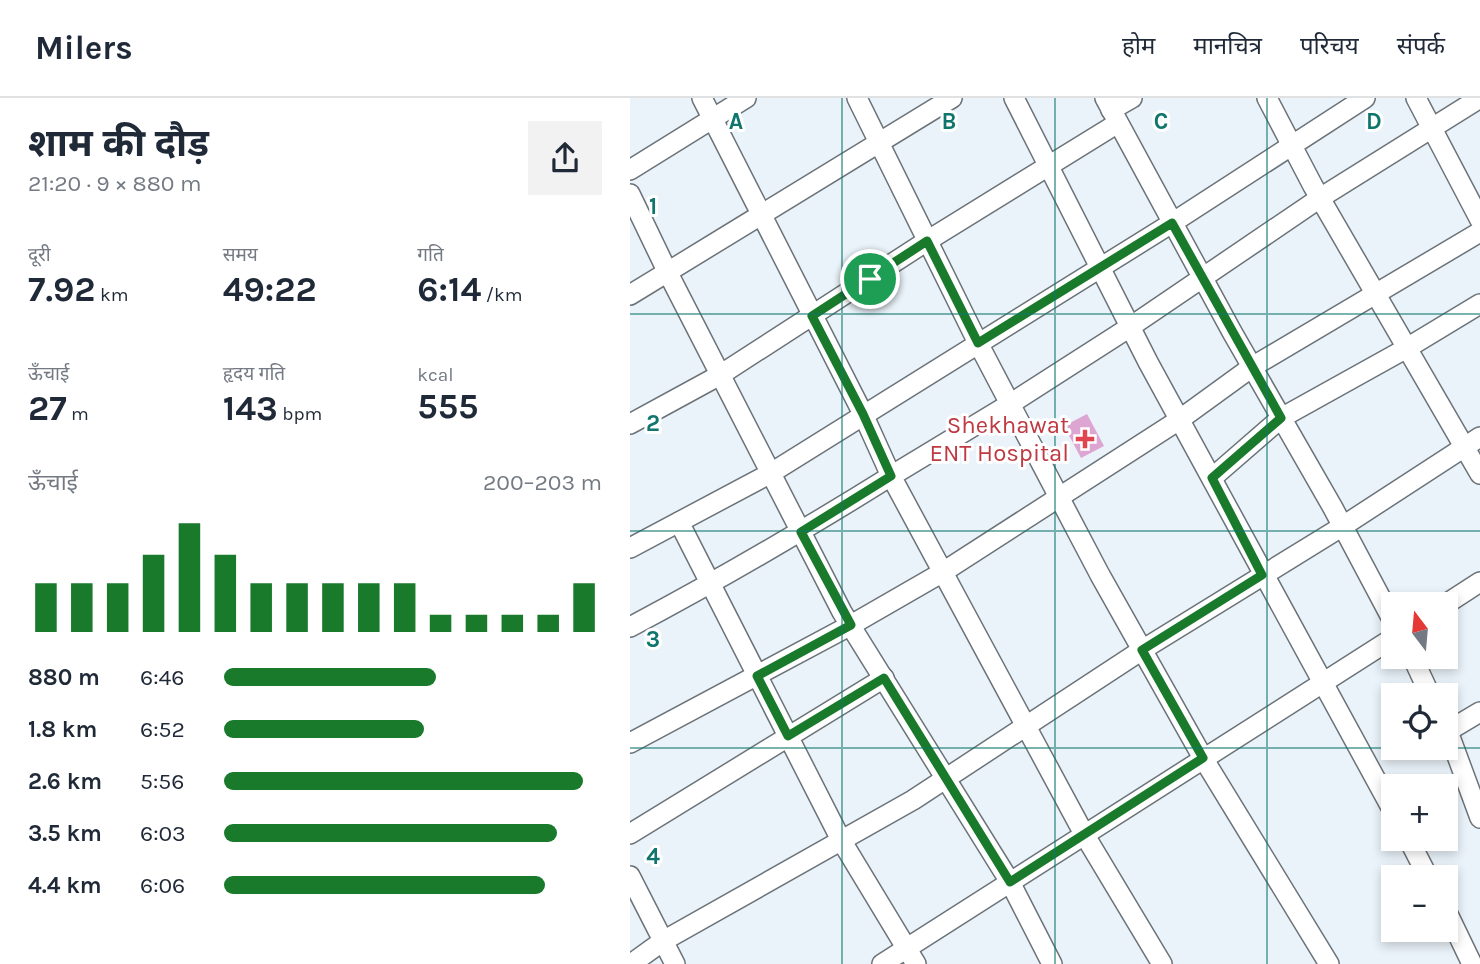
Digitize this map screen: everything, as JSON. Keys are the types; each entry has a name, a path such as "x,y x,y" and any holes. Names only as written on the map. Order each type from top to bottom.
{"street":[{"path":"702,98 863,414 891,476 1084,834 1162,964"},
{"path":"630,170 747,98"},
{"path":"857,98 978,343 1059,498 1203,758 1329,964"},
{"path":"630,295 952,98"},
{"path":"1014,98 1129,327 1381,789"},
{"path":"630,424 720,375 927,241 1049,167 1111,110 1132,98"},
{"path":"1267,98 1320,198 1407,348 1472,442 1480,474"},
{"path":"630,548 771,473 1172,223 1365,98"},
{"path":"1416,98 1480,220"},
{"path":"630,627 801,532 1010,404 1320,198 1480,98"},
{"path":"1111,110 1381,598"},
{"path":"630,194 720,375 851,625 1010,882 1052,964"},
{"path":"630,743 851,625 943,572 1180,420 1252,367 1480,232"},
{"path":"1212,478 1281,418 1480,304"},
{"path":"631,964 663,941 913,800 1142,650 1343,526 1472,442"},
{"path":"680,522 841,841 911,956"},
{"path":"1458,596 1480,582"},
{"path":"881,964 911,956 1010,882 1381,646"},
{"path":"630,834 884,678"},
{"path":"1458,723 1480,712"},
{"path":"1458,758 1480,818"},
{"path":"630,876 674,964"},
{"path":"1458,935 1472,964"}],"building":[{"path":"1087,414 1104,446 1081,458 1064,426"}],"place":[{"name":"Shekhawat ENT Hospital","path":"1085,439"}],"route":[{"path":"1172,223 1281,418 1212,478 1262,575 1142,650 1203,758 1010,882 884,678 788,736 757,676 851,625 801,532 891,476 863,414 812,316 870,279 927,241 978,343 1172,223"}]}
